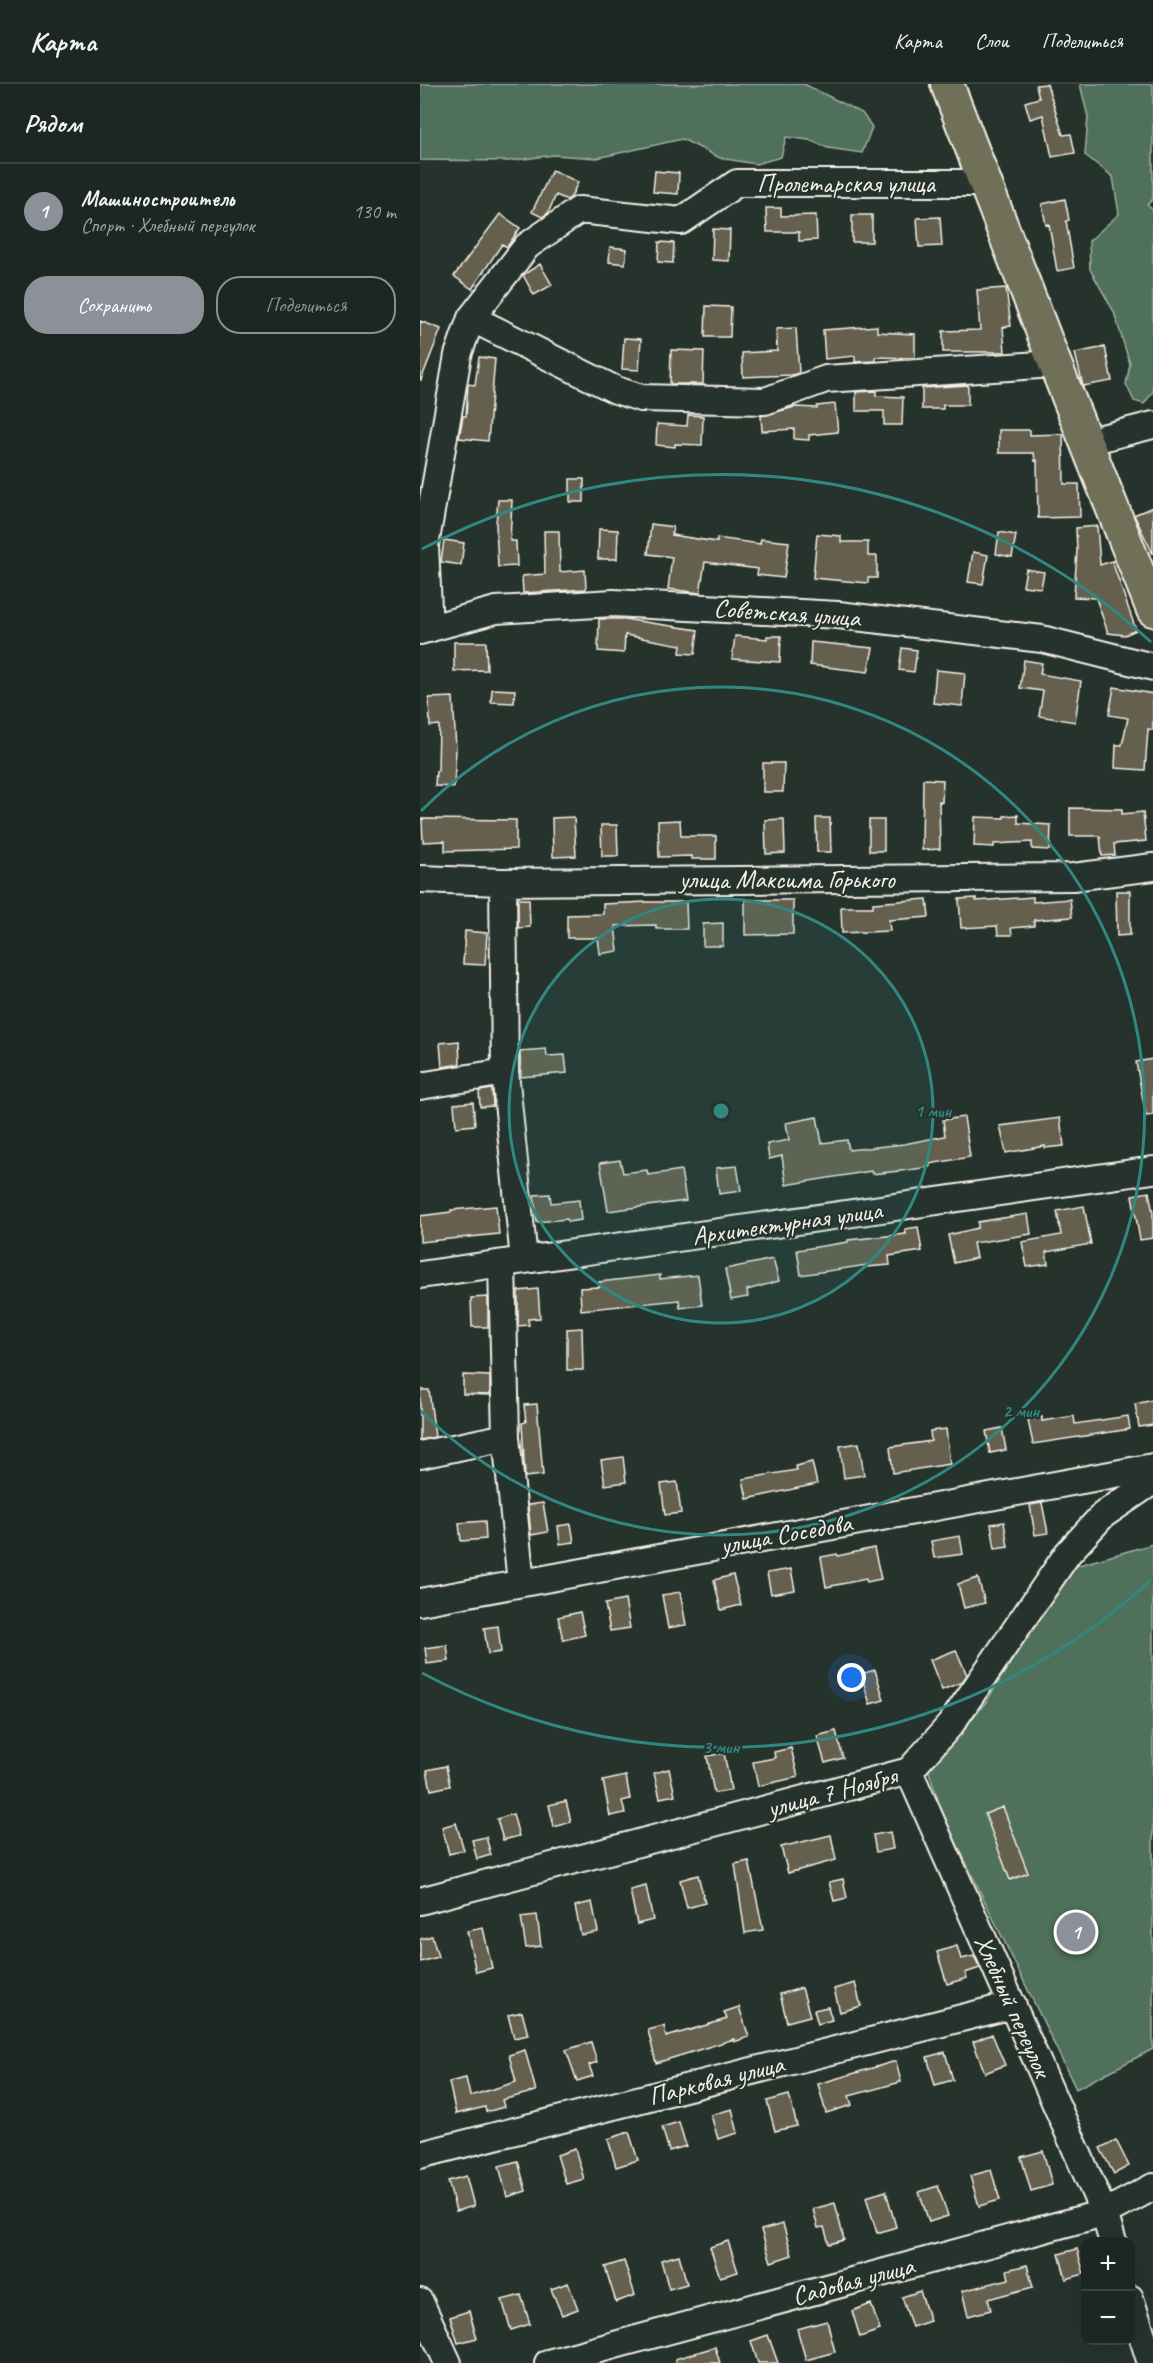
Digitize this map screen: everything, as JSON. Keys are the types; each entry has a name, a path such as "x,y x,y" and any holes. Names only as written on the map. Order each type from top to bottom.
{"main road":[{"path":"947,84 1153,610"}],"street":[{"name":"Пролетарская улица","path":"425,630 425,546 458,356 471,318 527,246 579,210 681,221 737,183 986,183"},
{"path":"471,318 616,390 641,399 765,401 826,379 1055,364"},
{"path":"1086,442 1153,425"},
{"name":"Советская улица","path":"425,630 496,610 614,603 838,615 1042,639 1153,667"},
{"name":"улица Максима Горького","path":"420,879 503,882 1073,877 1153,867"},
{"path":"503,882 505,1072 513,1262 506,1437 521,1583"},
{"path":"420,1086 505,1072"},
{"name":"Архитектурная улица","path":"420,1275 1153,1170"},
{"path":"420,1455 506,1437"},
{"name":"улица Соседова","path":"420,1602 1153,1467"},
{"name":"улица 7 Ноября","path":"420,1901 909,1771 951,1724 1068,1553 1103,1515 1153,1481"},
{"name":"Хлебный переулок","path":"909,1771 1104,2212 1112,2237"},
{"name":"Парковая улица","path":"420,2155 1013,2006"},
{"name":"Садовая улица","path":"548,2363 1104,2212 1153,2187"},
{"path":"420,2302 448,2363"},
{"path":"1135,2311 1151,2363"}],"green space":[{"path":"420,84 804,84 862,113 872,127 862,153 828,148 809,140 786,137 781,157 756,164 720,158 682,139 597,158 554,155 508,161 420,160"},
{"path":"1080,84 1153,84 1153,199 1147,205 1153,210 1153,392 1144,404 1134,401 1126,384 1130,364 1114,312 1090,269 1089,241 1119,214 1113,177 1085,155 1088,117"},
{"path":"1153,1544 1153,2049 1076,2089 943,1815 928,1769 986,1702 1069,1568"}],"building":[{"path":"1047,84 1063,135 1071,134 1075,153 1052,157 1043,115 1030,119 1025,102 1039,98 1036,85"},
{"path":"552,170 578,182 571,197 567,200 556,195 548,213 542,217 532,212"},
{"path":"655,171 679,173 678,194 653,192"},
{"path":"1065,199 1069,220 1066,221 1074,268 1057,271 1049,224 1046,225 1042,204"},
{"path":"766,208 781,208 781,216 816,215 817,240 799,241 799,232 767,232"},
{"path":"500,214 520,228 507,247 502,244 472,289 454,276"},
{"path":"852,215 872,215 872,242 852,242"},
{"path":"940,217 942,246 919,247 917,218"},
{"path":"713,229 730,230 729,261 712,260"},
{"path":"659,242 674,243 673,263 658,262"},
{"path":"610,247 627,249 625,264 609,262"},
{"path":"540,264 552,285 534,295 523,275"},
{"path":"1006,288 1011,326 1003,327 1005,352 943,352 943,331 980,330 977,290"},
{"path":"706,306 731,307 730,337 705,337"},
{"path":"420,321 441,329 421,380 420,380"},
{"path":"877,326 877,332 915,334 915,358 875,357 876,361 855,362 855,356 825,359 823,330"},
{"path":"796,328 799,373 743,377 742,353 777,351 776,329"},
{"path":"624,338 641,339 639,370 622,369"},
{"path":"1105,347 1112,381 1083,386 1075,353"},
{"path":"671,350 704,351 703,384 670,384"},
{"path":"479,357 495,359 488,441 459,438 463,416 466,416 468,384 475,385"},
{"path":"968,385 968,405 943,405 943,409 922,409 922,388"},
{"path":"876,391 876,396 903,397 902,425 884,425 884,411 856,411 856,392"},
{"path":"835,404 838,432 809,435 809,440 794,439 794,429 762,431 761,416 795,407 817,408 817,406"},
{"path":"688,415 703,416 702,445 675,444 675,447 656,445 657,424 687,426"},
{"path":"999,430 1030,430 1030,435 1063,434 1064,484 1079,484 1080,517 1038,518 1037,460 1035,461 1034,453 999,453"},
{"path":"570,479 584,479 584,502 570,502"},
{"path":"498,500 512,500 510,541 516,541 517,566 498,567 496,524"},
{"path":"1153,507 1153,554 1134,515"},
{"path":"651,524 673,527 672,535 717,542 717,538 760,544 761,539 789,542 784,578 757,575 758,569 705,562 700,593 668,589 672,557 648,554"},
{"path":"1097,526 1100,565 1112,561 1136,630 1125,635 1108,633 1096,598 1074,597 1076,528"},
{"path":"599,529 618,530 617,559 598,559"},
{"path":"544,531 559,531 560,572 585,570 586,589 523,593 522,576 545,574"},
{"path":"999,532 1016,535 1012,557 996,554"},
{"path":"817,534 841,536 841,542 868,542 868,556 877,556 877,578 868,578 868,583 813,578"},
{"path":"444,540 464,543 461,565 441,562"},
{"path":"973,552 988,555 983,584 968,582"},
{"path":"1026,569 1044,572 1041,588 1023,586"},
{"path":"599,619 624,619 698,630 695,654 680,653 681,645 625,635 624,653 598,651"},
{"path":"735,636 767,639 767,636 781,636 780,662 732,659"},
{"path":"454,642 486,642 487,670 454,671"},
{"path":"811,642 873,648 868,672 810,665"},
{"path":"902,648 917,650 914,672 899,670"},
{"path":"1024,660 1042,663 1040,674 1081,681 1075,722 1039,716 1043,691 1020,688"},
{"path":"936,670 965,673 962,706 933,703"},
{"path":"1114,687 1153,694 1153,730 1148,729 1145,770 1115,768 1116,745 1122,745 1128,718 1109,715"},
{"path":"492,689 515,690 514,703 491,702"},
{"path":"453,697 456,749 454,787 435,786 436,771 438,771 439,725 430,726 429,698"},
{"path":"763,763 784,763 783,792 763,792"},
{"path":"923,779 943,780 942,802 939,801 940,849 922,850"},
{"path":"1070,808 1122,809 1122,814 1143,812 1146,841 1114,844 1115,855 1102,856 1100,836 1070,836"},
{"path":"1018,815 1018,823 1051,825 1050,850 1032,849 1032,842 994,844 994,847 974,846 975,817 1004,818 1004,816"},
{"path":"574,817 576,856 553,857 552,818"},
{"path":"816,818 830,818 831,852 817,852"},
{"path":"422,819 516,820 516,849 445,851 445,841 423,842"},
{"path":"784,819 785,853 766,854 765,820"},
{"path":"680,820 681,836 716,836 716,859 692,859 692,856 659,857 658,821"},
{"path":"869,820 884,820 884,851 869,851"},
{"path":"601,825 617,825 618,856 602,856"},
{"path":"1116,891 1130,891 1130,935 1117,936"},
{"path":"1033,897 1033,902 1070,899 1072,917 1034,920 1034,926 1011,928 1012,935 998,935 997,926 961,928 959,899 976,898 976,901"},
{"path":"518,899 529,899 530,927 518,928"},
{"path":"927,899 929,917 889,920 890,931 842,933 841,907 873,907 873,903"},
{"path":"745,900 793,900 793,934 745,935"},
{"path":"686,902 687,929 656,929 656,925 615,926 618,951 600,954 598,938 567,938 567,915 603,914 603,904"},
{"path":"723,923 723,946 703,946 703,924"},
{"path":"465,931 487,933 485,965 463,964"},
{"path":"459,1041 460,1064 442,1067 440,1043"},
{"path":"546,1049 547,1056 565,1055 567,1073 521,1077 520,1051"},
{"path":"1153,1059 1153,1115 1146,1116 1136,1062"},
{"path":"492,1089 493,1106 480,1107 479,1091"},
{"path":"473,1102 475,1125 456,1127 454,1104"},
{"path":"817,1117 822,1143 847,1140 849,1150 904,1144 945,1136 943,1120 964,1117 970,1157 929,1164 930,1167 872,1174 871,1171 786,1185 782,1156 769,1159 767,1144 789,1140 786,1123"},
{"path":"1060,1118 1064,1146 1045,1148 1045,1146 1006,1153 1000,1126"},
{"path":"620,1160 623,1173 647,1170 648,1175 681,1170 686,1201 608,1211 600,1163"},
{"path":"737,1166 741,1191 719,1194 716,1168"},
{"path":"1149,1192 1153,1213 1153,1238 1140,1240 1132,1195"},
{"path":"550,1194 551,1203 579,1200 581,1220 537,1222 534,1195"},
{"path":"496,1206 499,1234 420,1242 420,1216 451,1212 451,1210"},
{"path":"1084,1206 1091,1244 1046,1252 1048,1264 1027,1267 1022,1242 1061,1235 1057,1211"},
{"path":"1028,1214 1031,1234 973,1243 976,1258 954,1263 948,1235 978,1228 978,1222"},
{"path":"918,1227 922,1251 889,1256 890,1265 867,1267 867,1265 801,1275 797,1250 848,1242 848,1240 906,1234 905,1229"},
{"path":"773,1259 779,1281 747,1290 748,1297 731,1300 725,1269"},
{"path":"660,1275 660,1279 698,1275 702,1305 680,1308 679,1300 581,1310 580,1288 600,1287 599,1282"},
{"path":"538,1289 540,1318 528,1319 529,1325 518,1326 518,1291"},
{"path":"488,1297 488,1327 472,1327 471,1298"},
{"path":"582,1328 583,1370 567,1370 567,1329"},
{"path":"463,1375 490,1376 490,1395 463,1394"},
{"path":"420,1390 429,1390 435,1437 420,1440"},
{"path":"1153,1400 1153,1425 1139,1427 1135,1404"},
{"path":"537,1404 543,1475 525,1477 522,1423 526,1422 524,1405"},
{"path":"1074,1416 1075,1424 1128,1416 1130,1429 1033,1444 1028,1420 1042,1417 1042,1421"},
{"path":"1002,1428 1006,1450 990,1453 986,1431"},
{"path":"946,1429 950,1464 893,1473 890,1447 931,1441 930,1431"},
{"path":"859,1443 864,1475 844,1478 840,1446"},
{"path":"623,1457 626,1482 605,1485 601,1460"},
{"path":"812,1462 817,1484 747,1499 743,1479 797,1470 796,1466"},
{"path":"677,1482 681,1513 665,1515 661,1484"},
{"path":"543,1503 548,1532 531,1535 528,1505"},
{"path":"1042,1503 1048,1533 1035,1535 1030,1505"},
{"path":"485,1521 486,1539 461,1541 459,1523"},
{"path":"1004,1522 1008,1547 995,1549 991,1524"},
{"path":"571,1524 574,1542 560,1544 558,1526"},
{"path":"960,1536 963,1554 934,1558 931,1541"},
{"path":"874,1548 881,1579 867,1582 866,1579 826,1587 821,1557 837,1554 838,1556"},
{"path":"791,1569 795,1590 771,1594 767,1573"},
{"path":"733,1575 741,1605 721,1610 714,1580"},
{"path":"978,1578 985,1603 964,1608 958,1584"},
{"path":"680,1592 686,1625 668,1628 662,1595"},
{"path":"625,1600 630,1628 610,1631 605,1604"},
{"path":"580,1612 585,1635 563,1640 558,1617"},
{"path":"498,1626 501,1652 488,1654 484,1628"},
{"path":"447,1645 449,1661 427,1664 425,1648"},
{"path":"956,1650 967,1675 962,1682 942,1690 930,1660"},
{"path":"875,1670 884,1700 870,1704 861,1674"},
{"path":"836,1731 843,1758 825,1763 817,1736"},
{"path":"791,1748 798,1777 758,1786 753,1762 775,1758 774,1752"},
{"path":"724,1753 731,1790 714,1793 707,1756"},
{"path":"446,1766 450,1786 431,1790 427,1770"},
{"path":"669,1769 675,1795 660,1798 654,1773"},
{"path":"626,1776 630,1799 622,1801 625,1813 610,1816 603,1781"},
{"path":"566,1801 571,1822 554,1827 549,1805"},
{"path":"1003,1807 1028,1873 1010,1880 985,1814"},
{"path":"513,1814 519,1836 503,1840 497,1819"},
{"path":"456,1823 464,1850 449,1854 442,1827"},
{"path":"890,1832 893,1849 876,1852 873,1835"},
{"path":"831,1835 836,1860 788,1873 781,1847"},
{"path":"486,1837 491,1855 477,1859 472,1840"},
{"path":"749,1861 763,1930 745,1933 735,1864"},
{"path":"698,1875 705,1903 687,1908 680,1880"},
{"path":"843,1879 847,1898 834,1901 829,1882"},
{"path":"646,1886 653,1920 637,1924 630,1890"},
{"path":"592,1902 598,1932 581,1935 575,1906"},
{"path":"537,1915 541,1946 526,1948 521,1917"},
{"path":"483,1928 492,1968 476,1972 467,1931"},
{"path":"432,1936 438,1957 420,1962 420,1939"},
{"path":"957,1946 961,1959 974,1956 980,1968 965,1973 967,1978 947,1984 937,1952"},
{"path":"855,1983 861,2006 840,2012 834,1989"},
{"path":"802,1988 810,2016 787,2022 780,1994"},
{"path":"739,2007 749,2037 734,2042 734,2039 656,2063 648,2030 664,2026 666,2037 727,2019 724,2012"},
{"path":"828,2007 832,2020 818,2024 814,2010"},
{"path":"522,2012 528,2035 514,2038 508,2015"},
{"path":"992,2034 1005,2065 985,2073 973,2042"},
{"path":"591,2042 597,2062 589,2065 593,2076 577,2081 566,2050"},
{"path":"525,2050 536,2091 502,2100 504,2107 486,2112 485,2107 456,2114 449,2082 466,2078 470,2096 516,2082 509,2055"},
{"path":"945,2052 953,2080 935,2085 927,2057"},
{"path":"896,2061 901,2082 849,2096 852,2105 826,2113 818,2084"},
{"path":"789,2095 797,2126 775,2131 767,2101"},
{"path":"732,2109 738,2133 718,2139 711,2115"},
{"path":"679,2122 686,2146 669,2151 662,2127"},
{"path":"629,2132 638,2160 616,2167 608,2139"},
{"path":"1116,2140 1129,2166 1114,2174 1100,2148"},
{"path":"575,2149 584,2179 566,2184 557,2155"},
{"path":"1043,2151 1052,2185 1031,2191 1021,2157"},
{"path":"518,2161 526,2191 507,2197 499,2166"},
{"path":"991,2170 1000,2200 979,2206 970,2176"},
{"path":"466,2176 474,2206 456,2211 448,2181"},
{"path":"938,2186 948,2216 929,2222 919,2192"},
{"path":"886,2191 896,2227 877,2233 866,2197"},
{"path":"835,2203 844,2240 829,2244 824,2227 818,2228 813,2209"},
{"path":"783,2224 792,2255 771,2262 761,2230"},
{"path":"728,2241 738,2272 720,2277 710,2247"},
{"path":"1077,2249 1081,2275 1066,2279 1059,2254"},
{"path":"679,2255 687,2284 669,2289 661,2260"},
{"path":"624,2261 635,2295 616,2302 605,2267"},
{"path":"1027,2265 1033,2287 988,2299 991,2310 968,2316 962,2291 1009,2279 1007,2270"},
{"path":"568,2283 578,2309 562,2315 551,2289"},
{"path":"920,2291 930,2321 912,2327 902,2297"},
{"path":"521,2295 530,2324 511,2330 502,2300"},
{"path":"871,2304 880,2330 860,2337 852,2311"},
{"path":"469,2311 477,2338 458,2343 450,2317"},
{"path":"827,2321 835,2352 806,2360 797,2329"},
{"path":"768,2335 778,2363 758,2363 751,2341"},
{"path":"715,2347 720,2363 675,2363 675,2359"}],"place":[{"name":"Машиностроитель","path":"1076,1932"}]}
